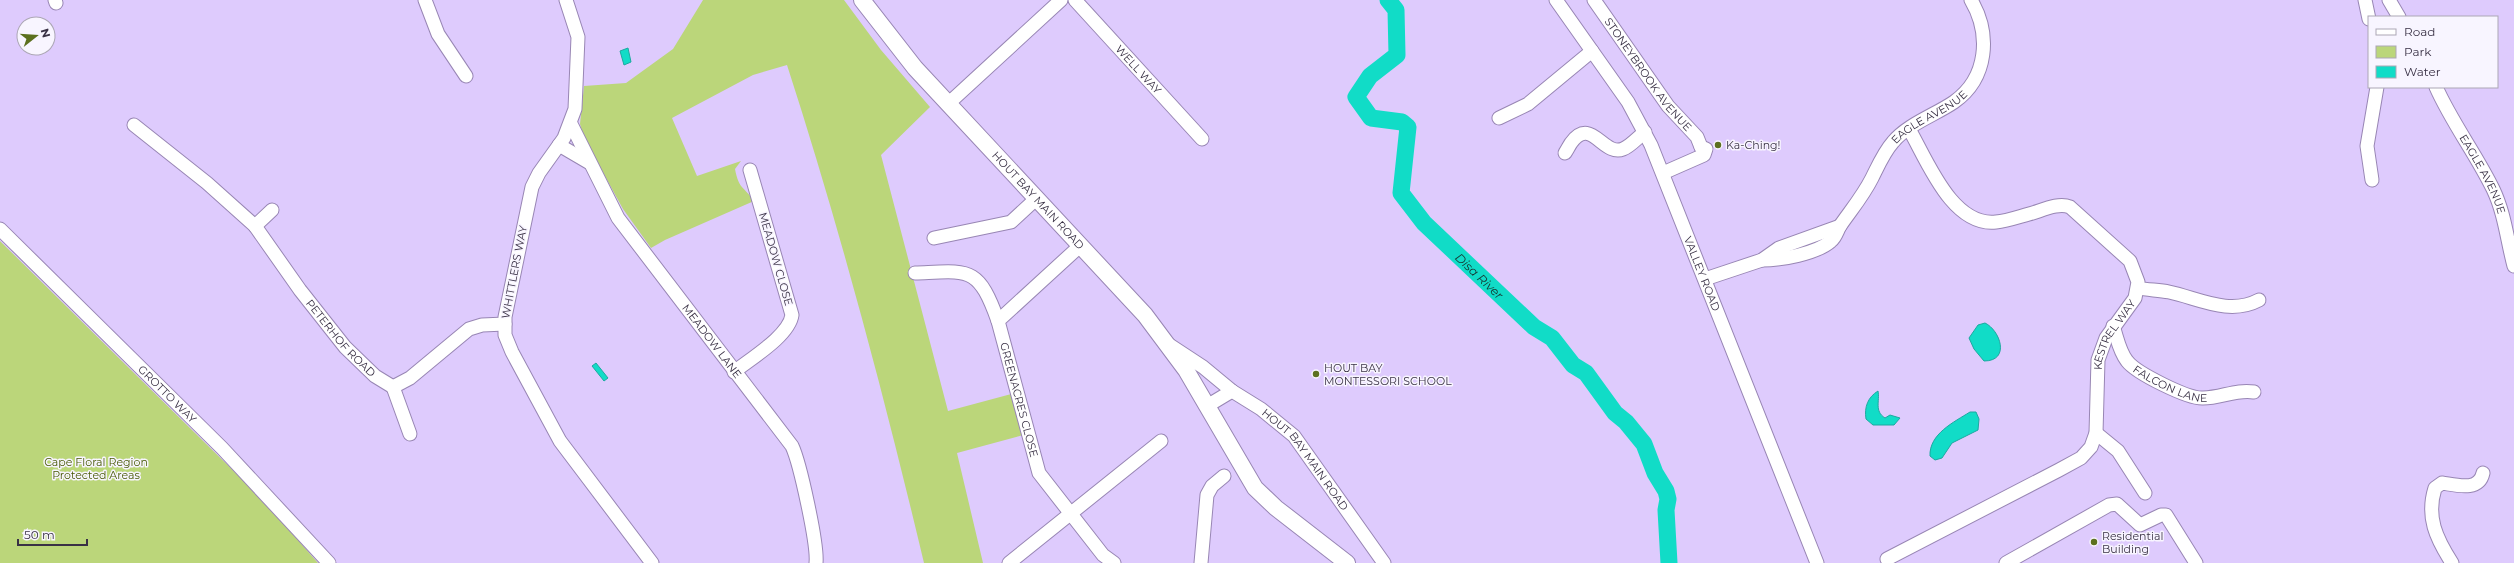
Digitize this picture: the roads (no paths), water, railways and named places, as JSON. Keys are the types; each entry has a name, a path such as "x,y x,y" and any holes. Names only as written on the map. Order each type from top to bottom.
{"main road":[{"name":"HOUT BAY MAIN ROAD","path":"862,0 915,68 1081,244 1145,315 1168,344 1207,406 1255,488 1276,508 1347,563"}],"street":[{"path":"425,0 438,34 466,76"},
{"name":"WHITTLERS WAY","path":"566,0 575,25 578,45 575,109 571,124 559,145 535,179 528,201 505,324 505,335 512,352 560,441 652,563"},
{"path":"949,103 1061,0"},
{"name":"WELL WAY","path":"1075,0 1202,139"},
{"name":"VALLEY ROAD","path":"1556,0 1628,102 1645,132 1705,279 1817,563"},
{"name":"STONEYBROOK AVENUE","path":"1594,0 1668,106 1697,137 1701,147 1661,169"},
{"name":"EAGLE AVENUE","path":"1705,279 1760,261 1779,248 1840,226 1860,200 1892,143 1909,129 1961,96 1974,82 1979,71 1983,55 1984,37 1980,20 1971,0"},
{"path":"2365,0 2368,16"},
{"path":"2388,0 2399,16"},
{"path":"1499,118 1528,104 1592,51"},
{"path":"2372,180 2367,146 2377,88"},
{"name":"EAGLE AVENUE","path":"2437,88 2456,126 2496,194 2504,220 2514,266"},
{"name":"MEADOW LANE","path":"571,124 588,162 626,230 794,451 815,546 816,563"},
{"name":"PETERHOF ROAD","path":"134,125 207,183 255,226 300,290 345,347 375,376 393,387"},
{"name":"KESTREL WAY","path":"1887,559 2081,458 2091,447 2096,433 2098,360 2102,346 2114,326 2135,298 2138,288 2137,276 2130,261 2070,207 2056,207 1995,222 1983,221 1961,211 1947,195 1909,129"},
{"path":"1565,153 1572,141 1583,134 1591,134 1606,145 1619,150 1625,148 1645,132"},
{"path":"559,145 588,162"},
{"name":"MEADOW CLOSE","path":"734,372 783,333 789,324 792,315 750,170"},
{"path":"934,238 1011,222 1037,198"},
{"path":"255,226 272,210"},
{"name":"GROTTO WAY","path":"0,229 222,448 330,563"},
{"path":"998,321 1081,244"},
{"name":"GREENACRES CLOSE","path":"916,274 959,271 971,275 986,291 998,321 1039,473 1103,554 1114,563"},
{"path":"2138,288 2169,292 2214,305 2245,305 2258,300"},
{"path":"410,434 393,387 410,378 469,329 482,325 505,324"},
{"name":"FALCON LANE","path":"2114,326 2124,357 2132,366 2182,392 2203,398 2243,390 2254,392"},
{"name":"HOUT BAY MAIN ROAD","path":"1168,344 1197,362 1232,391 1261,409 1294,436 1384,563"},
{"path":"1207,406 1232,391"},
{"path":"2096,433 2118,451 2145,494"},
{"path":"1009,563 1161,441"},
{"path":"2452,563 2432,524 2431,509 2435,488 2442,483 2461,487 2474,484 2481,480 2483,473"},
{"path":"1201,563 1207,496 1212,486 1224,476"},
{"path":"2006,563 2112,504 2121,505 2138,524 2149,522 2161,515 2166,515 2196,563"}],"water":[{"path":"628,48 631,62 624,65 620,51"},
{"path":"1985,323 1995,332 2000,345 2000,351 1998,356 1992,360 1984,361 1974,349 1969,338 1978,325"},
{"path":"596,363 608,378 604,381 592,366"},
{"path":"1878,391 1878,409 1882,415 1885,418 1890,415 1900,418 1894,425 1873,425 1866,419 1866,406 1869,399"},
{"path":"1970,412 1976,412 1979,419 1978,430 1952,443 1942,458 1935,460 1930,456 1931,448 1938,435"}],"waterway":[{"name":"Disa River","path":"1388,0 1396,10 1397,55 1370,76 1356,97 1371,118 1402,122 1408,127 1401,193 1424,223 1534,327 1552,338 1573,365 1586,373 1615,413 1626,422 1644,444 1655,473 1666,491 1668,499 1666,510 1669,563"}],"place":[{"name":"Ka-Ching!","path":"1718,145"},
{"name":"HOUT BAY MONTESSORI SCHOOL","path":"1316,374"},
{"name":"Residential Building","path":"2094,542"}],"park label":[{"name":"Cape Floral Region Protected Areas","path":"96,468"}]}
